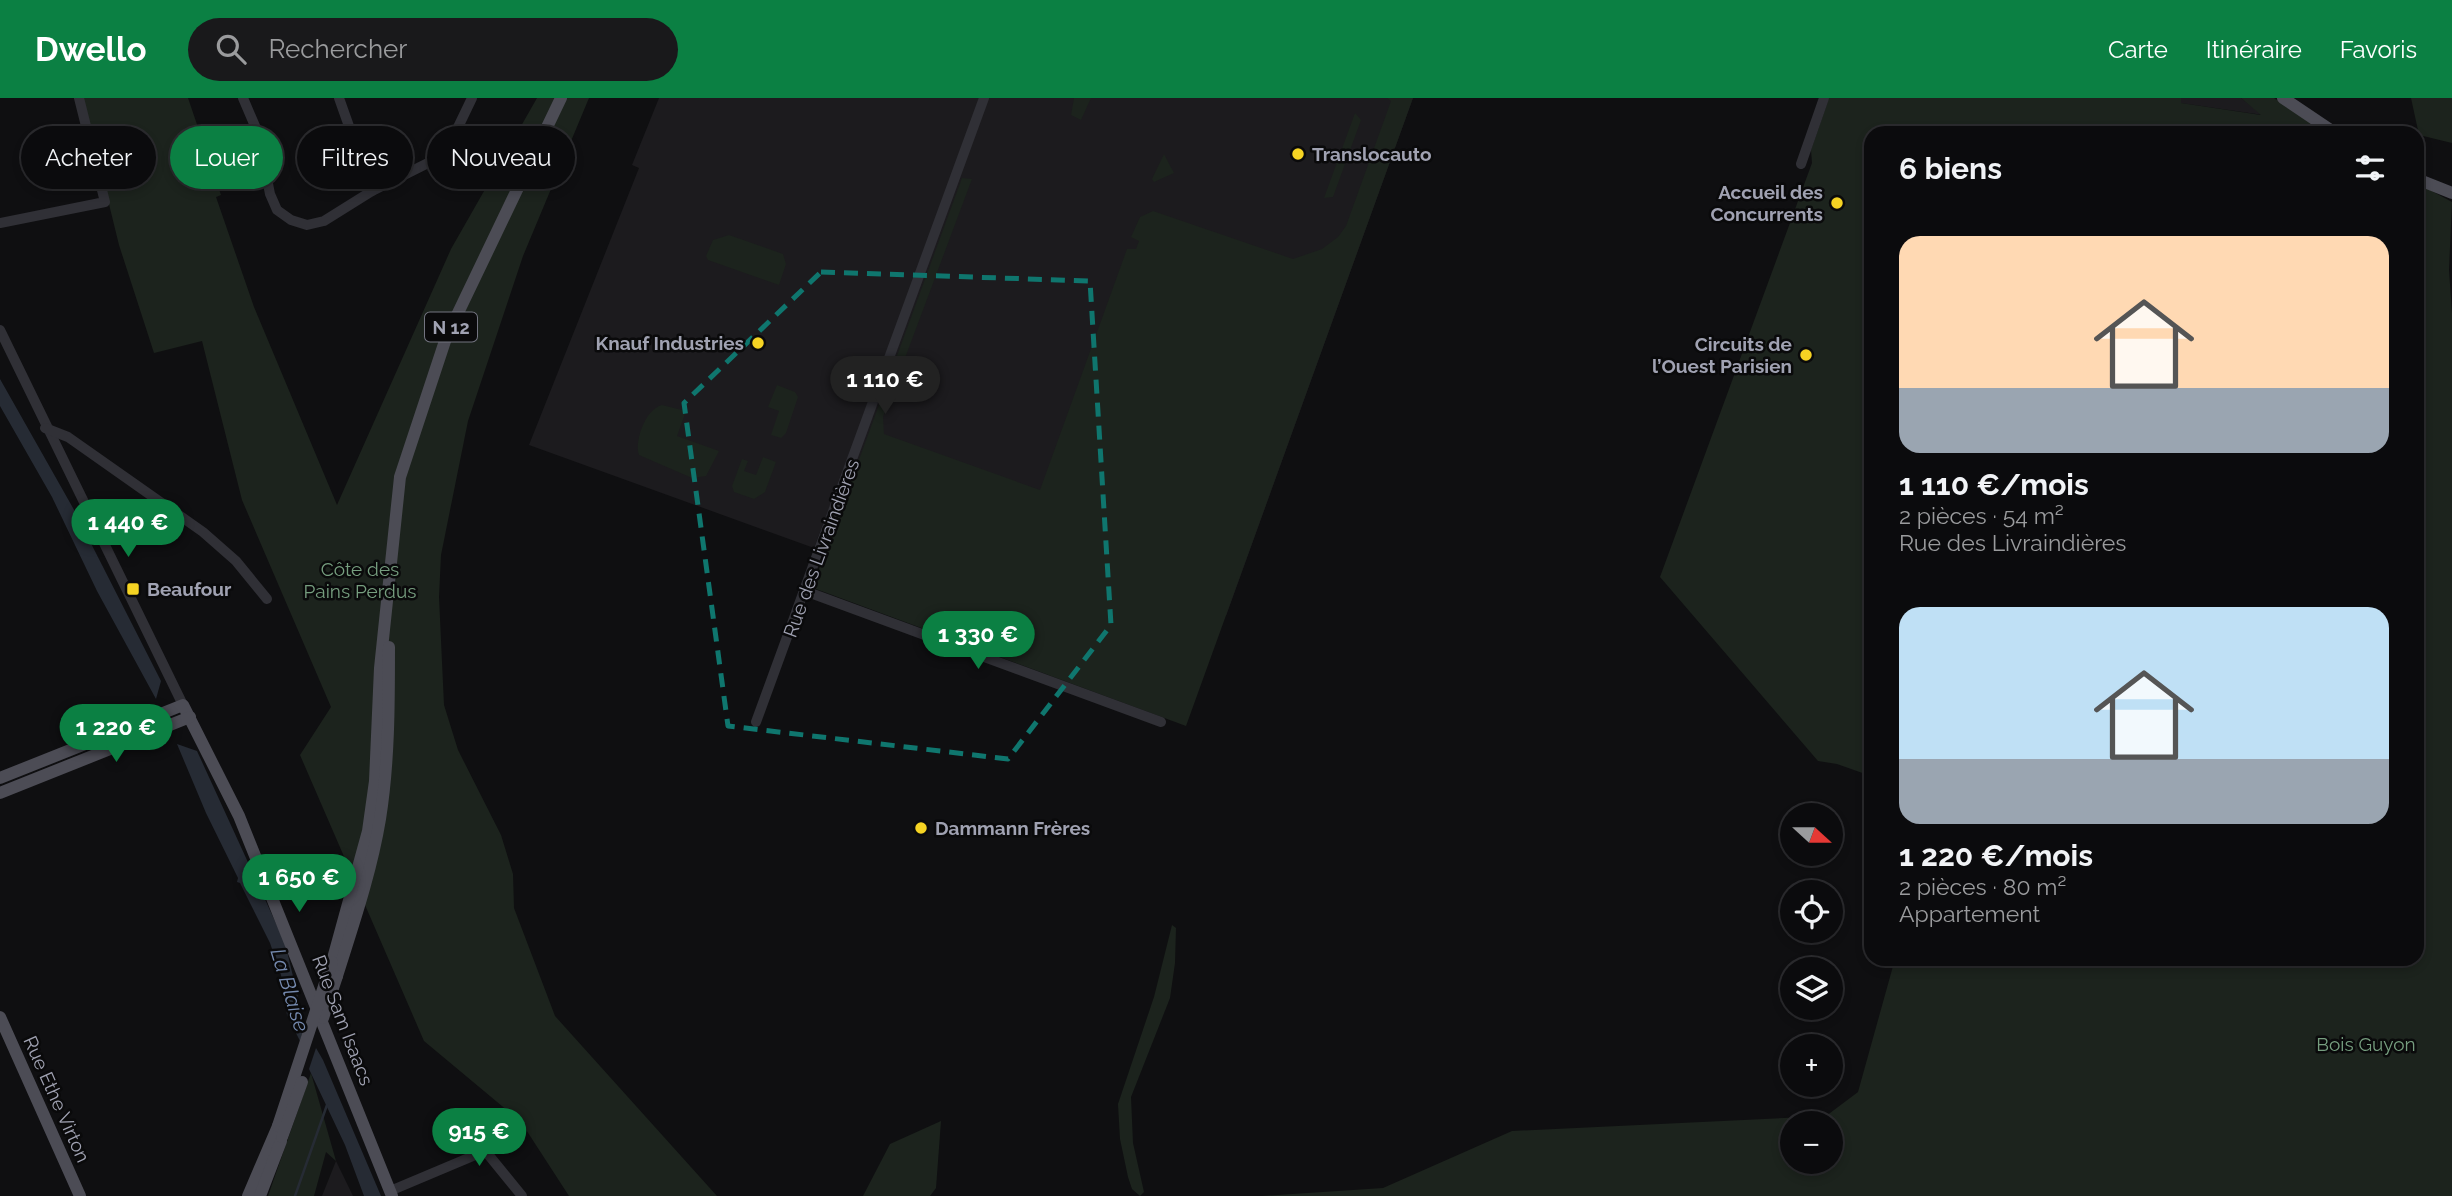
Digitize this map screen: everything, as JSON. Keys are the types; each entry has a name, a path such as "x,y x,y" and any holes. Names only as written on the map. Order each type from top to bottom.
{"main road":[{"name":"N 12","path":"260,1196 332,962 368,831 375,781 380,668 400,477 434,367 561,98"},
{"path":"2283,98 2325,126"},
{"path":"2424,182 2452,193"},
{"name":"N 12","path":"248,1196 280,1132 337,976 361,899 379,823 386,777 389,572"},
{"path":"0,778 184,705"},
{"name":"Rue Sam Isaacs","path":"184,705 244,828 391,1194"},
{"path":"0,793 190,717"},
{"name":"Rue Ethe Virton","path":"0,1017 80,1196"}],"street":[{"path":"0,223 105,202 79,98"},
{"path":"243,98 258,133 270,194 277,210 291,220 307,225 324,221 372,191 438,158 448,148 472,98"},
{"path":"339,98 372,191"},
{"name":"Rue des Livraindières","path":"756,722 984,98"},
{"path":"1801,164 1824,98"},
{"name":"Rue Sam Isaacs","path":"0,331 184,705"},
{"path":"46,428 68,437 203,532 236,561 267,599"},
{"path":"805,591 1161,722"},
{"path":"461,1121 522,1196"},
{"path":"391,1194 485,1151"}],"highlighted area":[{"path":"821,272 1090,281 1111,625 1008,759 728,726 684,403"}],"shaded area":[{"path":"659,98 1413,98 1226,616 841,477 814,548 529,445 639,168 632,165"},
{"path":"2181,98 2241,98 2263,115 2180,103"},
{"path":"336,1161 353,1196 322,1196"}],"green space":[{"name":"Côte des Pains Perdus","path":"83,98 188,98 198,126 170,126 170,189 219,189 221,195 216,197 254,307 337,505 451,249 485,189 551,189 523,256 468,421 441,555 439,597 444,705 458,750 501,835 513,874 514,908 555,1016 717,1196 569,1196 521,1122 424,1041 300,755 331,707 242,500 202,341 154,353 119,245 105,189 156,189 156,126 90,126"},
{"name":"Côte des Pains Perdus","path":"537,98 589,98 575,132 575,126 521,126"},
{"path":"1074,98 1091,98 1081,120 1071,115"},
{"path":"1387,98 1413,98 1186,726 816,589 815,580 962,178 972,179 883,417 884,434 1040,490 1127,249 1136,249 1139,241 1131,237 1140,217 1153,211 1293,259 1322,249 1338,237 1346,226 1391,101"},
{"name":"Circuits de l’Ouest Parisien","path":"1829,98 2181,98 2181,103 2261,115 2241,98 2274,98 2317,126 1864,126 1864,774 1818,761 1660,577 1812,163 1811,150"},
{"path":"2411,98 2452,98 2452,143 2424,136 2424,126 2417,126"},
{"path":"1355,113 1361,120 1333,197 1324,198"},
{"path":"1164,154 1174,173 1154,182 1152,179"},
{"name":"Bois Guyon","path":"2424,187 2452,202 2449,270 2452,313 2452,1196 1262,1196 1383,1188 1512,1131 1780,1118 1780,1174 1843,1174 1843,1111 1833,1111 1858,1092 1893,966 2424,966"},
{"path":"729,235 783,254 786,264 779,285 708,260 706,256 713,240"},
{"path":"777,385 795,392 798,397 786,433 781,438 771,435 779,411 768,407"},
{"path":"662,405 686,411 677,436 719,451 706,476 692,478 639,455 638,441 646,419"},
{"path":"763,457 776,462 765,492 754,499 734,492 732,486 742,459 748,461 744,471 756,475"},
{"path":"1172,925 1176,928 1170,998 1131,1097 1133,1143 1144,1192 1140,1196 1132,1189 1128,1177 1120,1139 1118,1104 1154,997"},
{"path":"311,1073 336,1161 326,1152 314,1196 268,1196"},
{"path":"941,1121 936,1188 930,1196 863,1196 890,1144"}],"water":[{"path":"0,379 73,508 161,681 156,699 97,591 52,497 0,406"},
{"name":"La Blaise","path":"177,744 197,751 285,943 305,1026 300,1041 287,1015 281,975 270,943 240,883 237,882 238,878 206,813"},
{"path":"316,1048 381,1196 364,1196 345,1145 309,1069"}],"waterway":[{"path":"295,1196 327,1105"}],"place":[{"name":"Translocauto","path":"1298,154"},
{"name":"Accueil des Concurrents","path":"1837,203"},
{"name":"Knauf Industries","path":"758,343"},
{"name":"Circuits de l’Ouest Parisien","path":"1806,355"},
{"name":"Beaufour","path":"133,589"},
{"name":"Dammann Frères","path":"921,828"}]}
